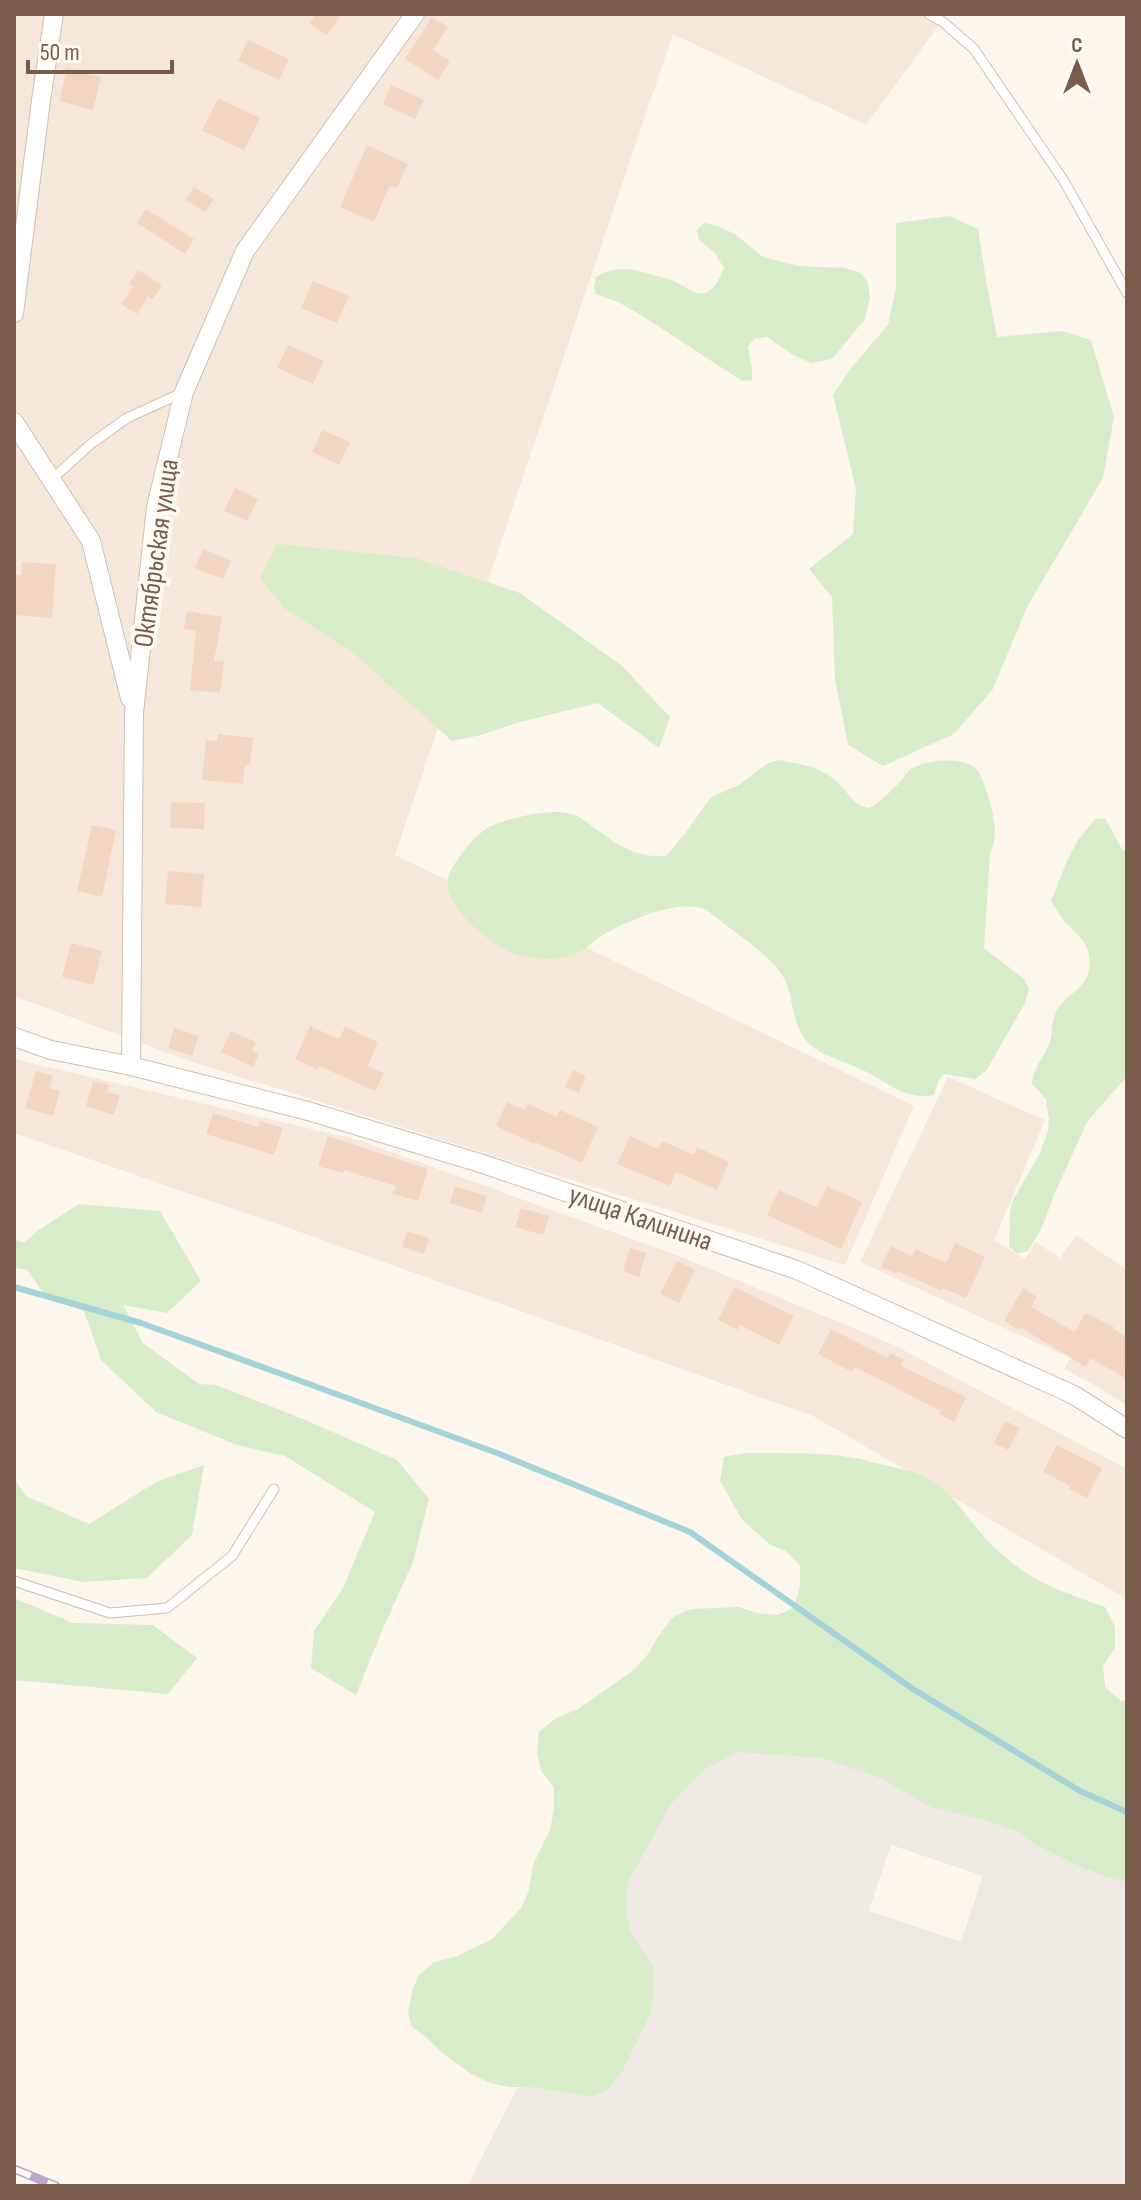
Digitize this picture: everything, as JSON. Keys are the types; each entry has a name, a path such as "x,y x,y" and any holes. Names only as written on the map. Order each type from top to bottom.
{"street":[{"path":"14,313 54,14"},
{"name":"Октябрьская улица","path":"131,1066 134,713 156,507 184,392 245,251 415,14"},
{"path":"14,422 91,541 134,713"},
{"name":"улица Калинина","path":"14,1037 51,1050 131,1066 308,1111 480,1163 797,1270 1074,1395 1127,1429"}],"lane":[{"path":"929,14 974,49 1064,181 1127,293"},
{"path":"52,479 92,443 127,418 184,392"},
{"path":"14,1581 110,1613 167,1608 232,1556 274,1489"}],"shaded area":[{"path":"14,14 947,14 866,125 673,34 395,855 914,1106 845,1265 192,1062 14,996"},
{"path":"14,1059 358,1140 679,1256 894,1345 1127,1469 1127,1599 813,1416 14,1133"},
{"path":"948,1077 1045,1120 994,1240 1025,1259 1036,1242 1060,1258 1076,1235 1127,1270 1127,1405 1064,1369 1070,1358 860,1262"},
{"path":"726,1683 1127,1833 1127,2186 467,2186","holes":["891,1845 983,1876 961,1942 869,1911"]}],"green space":[{"path":"950,216 978,229 997,337 1063,331 1091,340 1114,417 1103,478 1027,607 993,689 954,734 883,766 848,745 835,679 832,597 809,569 853,534 856,489 833,395 851,368 888,325 896,289 896,223"},
{"path":"704,223 735,234 763,257 798,266 845,268 861,273 868,283 870,298 865,319 832,359 811,363 767,337 754,339 748,347 752,380 742,381 641,315 596,294 596,277 619,269 669,279 697,293 709,291 724,268 714,252 699,240 697,230"},
{"path":"277,544 416,558 520,593 621,665 670,717 659,748 598,703 452,741 351,651 284,608 260,578"},
{"path":"779,760 808,766 829,775 854,801 870,808 918,766 935,761 955,761 971,766 979,773 992,809 995,831 990,854 984,948 1024,979 1029,989 1025,1003 986,1071 975,1079 944,1074 934,1095 913,1095 817,1050 800,1031 786,983 778,969 707,910 682,906 654,912 613,929 578,953 561,958 541,958 518,955 497,945 467,920 452,899 448,878 452,868 475,838 495,824 540,813 561,812 582,818 630,850 666,856 711,797 739,785 768,763"},
{"path":"1105,818 1122,849 1127,852 1127,1076 1087,1122 1041,1230 1028,1251 1017,1254 1009,1246 1013,1200 1040,1153 1048,1131 1046,1099 1032,1084 1033,1078 1049,1045 1055,1014 1084,981 1090,964 1084,943 1051,901 1078,840 1095,819"},
{"path":"79,1204 160,1211 201,1281 167,1313 123,1305 143,1343 199,1384 216,1385 397,1460 429,1499 413,1562 356,1695 311,1668 314,1631 343,1588 375,1512 285,1456 237,1445 156,1412 101,1360 84,1311 48,1299 27,1270 14,1268 14,1239 24,1243"},
{"path":"745,1453 847,1457 920,1474 946,1492 995,1548 1023,1571 1052,1587 1105,1607 1115,1627 1115,1648 1103,1666 1105,1687 1121,1701 1127,1700 1127,1882 1072,1863 1018,1832 934,1808 883,1779 821,1758 737,1752 702,1771 671,1804 628,1882 626,1908 630,1931 654,1968 654,1990 650,2015 622,2072 609,2089 591,2097 490,2083 471,2074 412,2027 408,2013 418,1976 434,1962 455,1957 492,1939 521,1908 529,1890 533,1865 550,1830 554,1810 554,1787 541,1771 537,1752 539,1732 556,1718 578,1709 634,1670 673,1617 691,1609 739,1607 778,1615 794,1607 800,1586 800,1566 786,1551 770,1545 741,1518 720,1481 724,1457"},
{"path":"204,1465 192,1535 147,1578 83,1582 14,1568 14,1478 26,1496 89,1524 156,1482"},
{"path":"14,1598 73,1623 153,1625 197,1658 168,1694 14,1680"}],"building":[{"path":"316,14 341,14 327,35 309,23"},
{"path":"432,17 448,27 433,50 450,61 438,80 405,59"},
{"path":"248,40 289,59 279,80 238,61"},
{"path":"67,68 101,77 93,110 59,101"},
{"path":"391,85 424,100 415,119 383,104"},
{"path":"218,98 260,118 244,150 202,131"},
{"path":"367,145 408,164 397,188 390,185 374,222 340,207"},
{"path":"194,187 214,199 205,212 186,200"},
{"path":"146,209 194,239 185,254 137,223"},
{"path":"138,270 162,285 153,299 148,296 137,314 121,304 133,286 129,284"},
{"path":"313,281 349,296 337,323 301,308"},
{"path":"288,345 324,361 313,384 277,368"},
{"path":"322,430 350,442 339,465 312,452"},
{"path":"235,488 258,499 247,521 224,511"},
{"path":"203,549 231,561 223,579 195,568"},
{"path":"22,562 56,564 52,618 14,615 14,575 21,575"},
{"path":"187,611 222,617 214,661 224,662 220,693 190,690 196,631 184,629"},
{"path":"218,734 253,738 250,765 245,765 243,784 202,780 206,740 217,741"},
{"path":"171,802 205,803 204,829 170,828"},
{"path":"92,825 116,830 102,897 77,891"},
{"path":"168,871 204,874 201,907 165,904"},
{"path":"71,943 102,951 93,985 62,977"},
{"path":"310,1026 339,1039 345,1027 378,1042 368,1066 384,1073 375,1091 319,1066 318,1070 295,1059"},
{"path":"174,1028 199,1036 192,1056 168,1048"},
{"path":"231,1031 256,1042 252,1050 259,1054 253,1067 221,1052"},
{"path":"573,1070 586,1076 579,1093 565,1087"},
{"path":"36,1071 53,1076 50,1088 60,1091 53,1116 25,1108"},
{"path":"93,1081 109,1085 107,1092 120,1095 114,1115 86,1106"},
{"path":"507,1102 525,1110 528,1104 557,1117 560,1110 598,1127 582,1163 496,1126"},
{"path":"213,1113 258,1127 260,1121 283,1128 274,1155 206,1134"},
{"path":"328,1136 428,1169 418,1201 393,1194 396,1186 344,1170 343,1173 318,1166"},
{"path":"630,1136 658,1149 662,1141 694,1155 697,1147 729,1162 717,1190 676,1172 670,1186 617,1164"},
{"path":"455,1186 487,1196 482,1213 450,1203"},
{"path":"827,1186 862,1202 841,1249 767,1215 779,1190 817,1207"},
{"path":"521,1208 549,1216 543,1235 515,1227"},
{"path":"407,1231 429,1238 424,1254 402,1247"},
{"path":"955,1243 985,1257 966,1298 881,1267 891,1246 912,1256 916,1249 946,1263"},
{"path":"630,1248 646,1253 639,1277 623,1271"},
{"path":"677,1261 695,1270 679,1303 660,1294"},
{"path":"734,1287 794,1316 779,1345 740,1325 737,1330 718,1320"},
{"path":"1023,1288 1037,1297 1031,1307 1075,1332 1085,1313 1127,1337 1127,1379 1090,1358 1086,1367 1020,1327 1019,1330 1004,1321"},
{"path":"831,1329 888,1358 891,1353 904,1360 901,1366 966,1397 954,1422 939,1414 941,1411 855,1367 852,1372 818,1354"},
{"path":"1005,1421 1020,1428 1008,1450 994,1443"},
{"path":"1057,1445 1102,1468 1087,1498 1043,1472"}],"waterway":[{"path":"14,1287 141,1323 497,1453 690,1532 913,1689 1080,1791 1127,1812"}],"railway":[{"path":"14,2169 56,2186"}]}
